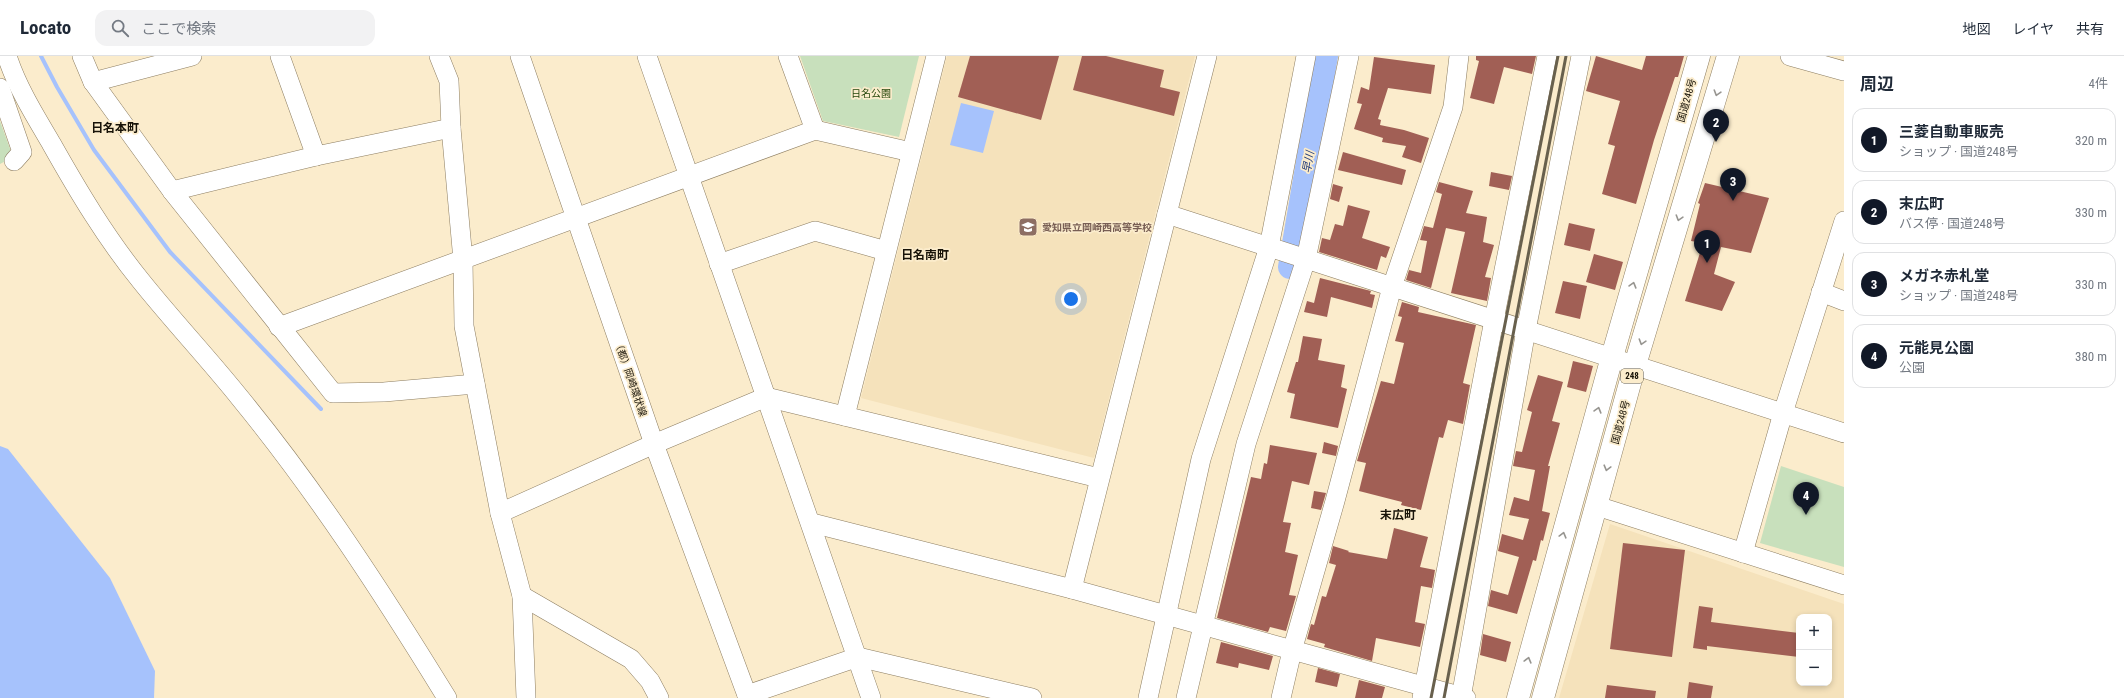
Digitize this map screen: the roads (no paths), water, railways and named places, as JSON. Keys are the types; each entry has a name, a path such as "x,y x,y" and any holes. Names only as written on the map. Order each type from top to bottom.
{"highway":[{"name":"国道248号","path":"1518,698 1612,358 1699,56"},
{"name":"国道248号","path":"1543,698 1635,365 1728,56"}],"street":[{"path":"7,56 36,118 84,201 100,225 140,280 240,398 311,489 393,611 447,698"},
{"path":"82,56 93,82 172,191 279,328 333,393 384,392 476,384"},
{"path":"93,82 192,56"},
{"path":"280,56 316,156"},
{"path":"439,56 450,81 451,128 463,260 464,326 500,513 522,596 526,698"},
{"name":"（都）岡崎環状線","path":"520,56 654,444 747,697"},
{"path":"647,56 719,264 812,523 871,698"},
{"path":"788,56 815,130"},
{"path":"845,416 936,56"},
{"path":"1072,589 1207,56"},
{"path":"1148,698 1201,459 1270,247 1306,56"},
{"path":"1186,698 1246,444 1306,259 1349,56"},
{"path":"1281,698 1292,650 1335,501 1392,287 1453,107 1459,56"},
{"path":"1423,692 1494,320 1547,56"},
{"path":"812,523 1072,589 1292,650 1423,692 1462,698 1526,330 1581,56"},
{"path":"1790,56 1844,71"},
{"path":"0,88 22,152 14,161"},
{"path":"172,191 316,156 451,128"},
{"path":"279,328 815,130 911,152"},
{"path":"1167,214 1844,432"},
{"path":"1743,553 1783,413 1844,221"},
{"path":"719,264 815,231 886,251"},
{"path":"1821,292 1844,301"},
{"path":"500,513 654,444 766,397 1099,478"},
{"path":"1597,506 1844,585"},
{"path":"522,596 631,659 650,681 659,698"},
{"path":"747,697 858,657 1032,698"}],"water":[{"path":"961,103 994,111 983,153 950,145"},
{"path":"0,446 8,449 110,578 155,671 154,698 0,698"}],"waterway":[{"path":"41,56 57,87 94,150 170,252 321,409"},
{"name":"早川","path":"1290,267 1326,56"}],"railway":[{"path":"1431,698 1558,56"},
{"path":"1444,698 1566,56"}],"place":[{"name":"末広町","path":"1716,142"},
{"name":"メガネ赤札堂","path":"1733,201"},
{"name":"愛知県立岡崎西高等学校","path":"1028,227"},
{"name":"三菱自動車販売","path":"1707,263"},
{"name":"元能見公園","path":"1806,515"}],"district":[{"name":"日名本町","path":"115,128"},
{"name":"日名南町","path":"925,255"},
{"name":"末広町","path":"1398,515"}],"park label":[{"name":"日名公園","path":"871,93"}]}
